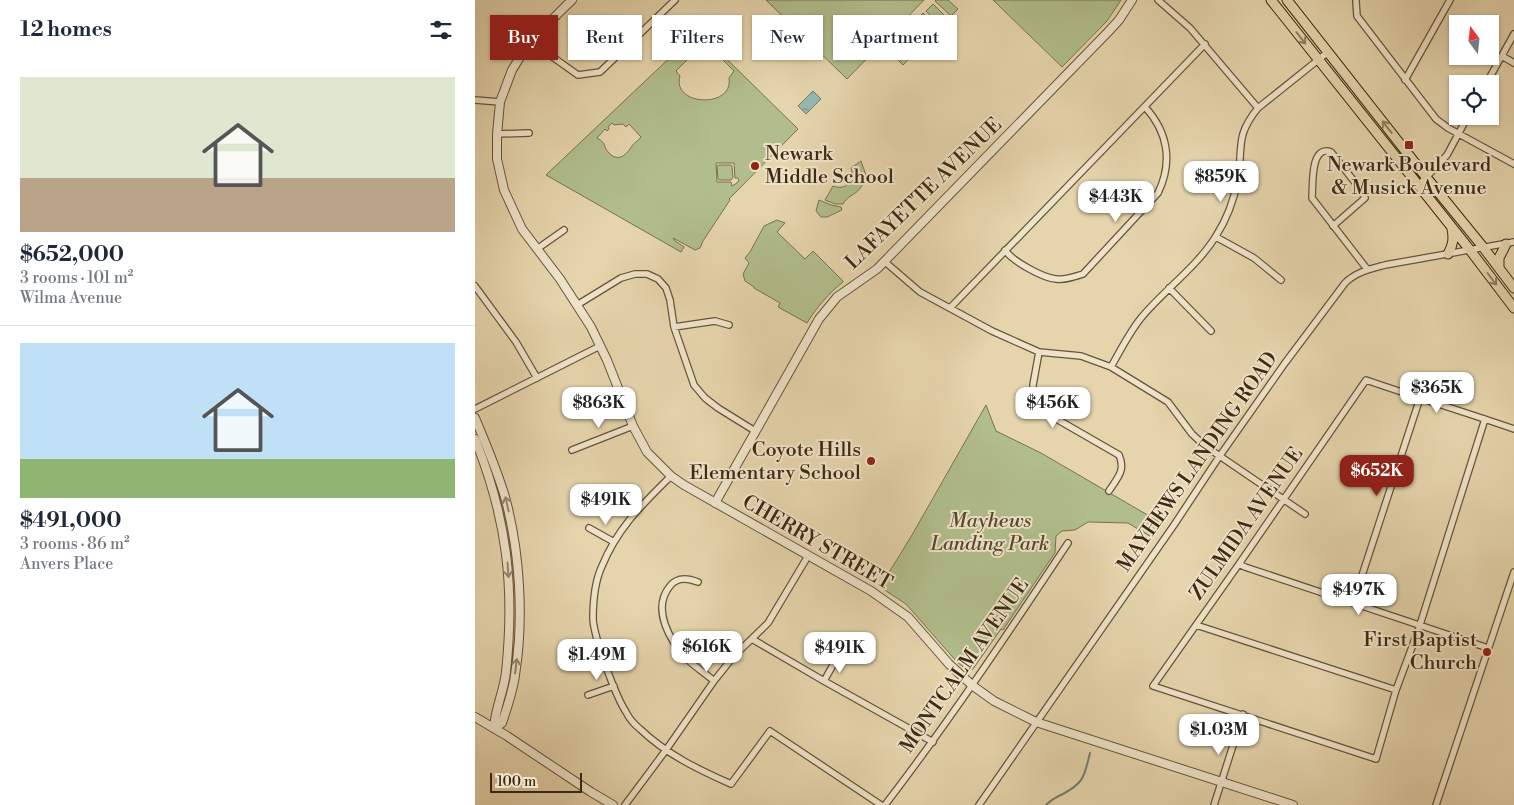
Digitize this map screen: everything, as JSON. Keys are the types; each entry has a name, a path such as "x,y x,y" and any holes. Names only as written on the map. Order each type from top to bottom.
{"main road":[{"path":"1271,0 1419,185 1514,308"},
{"path":"1287,0 1514,288"},
{"path":"1448,254 1454,238 1451,226"},
{"path":"1499,268 1499,258 1510,243"}],"street":[{"name":"CHERRY STREET","path":"557,15 572,0"},
{"path":"557,60 578,75 600,72 675,0"},
{"name":"LAFAYETTE AVENUE","path":"715,503 827,308 846,291 866,278 884,261 1108,32 1119,20 1132,0"},
{"path":"1158,0 1205,44 1258,108"},
{"path":"1355,0 1357,16 1436,119 1448,128 1514,164"},
{"path":"1405,80 1450,0"},
{"path":"1491,75 1514,34"},
{"path":"950,308 1205,44"},
{"path":"1111,367 1140,319 1203,254 1216,237 1227,216 1236,189 1241,140 1250,118 1258,108 1328,52"},
{"path":"1502,56 1514,63"},
{"name":"CHERRY STREET","path":"518,60 512,70 500,102 497,159 504,190 522,229 560,279 591,327 607,360 633,426 647,452 671,476 871,591 908,617 949,664 973,686 994,701 1036,722 1293,805"},
{"path":"475,100 500,102"},
{"path":"1005,250 1012,259 1033,271 1054,279 1066,279 1083,274 1158,193 1164,181 1167,148 1159,128 1145,107"},
{"path":"1419,185 1447,155 1463,125"},
{"path":"497,134 529,133"},
{"path":"1333,226 1365,198 1361,190 1331,152 1327,150 1323,151 1316,158 1313,168 1312,198 1333,226 1367,269"},
{"path":"537,250 564,230"},
{"path":"1216,237 1254,258 1281,280"},
{"name":"MAYHEWS LANDING ROAD","path":"979,805 1174,526 1219,457 1348,279 1367,269 1510,243"},
{"path":"884,261 920,292 992,331 1039,352 1081,356 1111,367 1168,402 1205,446 1305,514"},
{"path":"577,305 621,278 635,274 647,274 658,279 666,288 670,300 674,327 695,385 711,403 755,431"},
{"path":"475,286 516,342 537,378"},
{"path":"1169,288 1211,331"},
{"path":"674,327 715,321 729,325"},
{"path":"475,409 600,346"},
{"path":"1039,352 1033,385 1034,402 1041,410 1119,455 1122,463 1121,471 1109,491"},
{"name":"ZULMIDA AVENUE","path":"1243,714 1153,686 1366,380 1420,398"},
{"path":"1353,603 1420,398 1514,429"},
{"path":"475,418 490,452 505,496 514,542 519,588 518,653 515,677 502,723 494,728"},
{"path":"1214,805 1243,714 1376,759 1396,690 1419,625 1485,419"},
{"path":"572,450 633,426"},
{"path":"475,439 489,476 501,520 509,581 510,612 506,674 494,728"},
{"path":"671,476 640,506 626,523 601,567 597,582 593,619 597,641 625,711 640,729 666,750 698,770 731,784 770,731 881,805"},
{"path":"589,528 614,542"},
{"name":"MONTCALM AVENUE","path":"885,805 973,686 1068,543"},
{"path":"625,805 714,681 734,656 768,622 808,556"},
{"path":"1239,564 1488,648"},
{"path":"1436,805 1514,572"},
{"path":"698,582 683,579 672,583 667,589 662,612 667,629 679,649 714,681"},
{"path":"1196,625 1396,690"},
{"path":"752,638 933,742"},
{"path":"824,681 838,656"},
{"path":"588,695 614,686"},
{"path":"475,717 613,805"}],"green space":[{"path":"766,0 924,0 909,15 833,15 833,60 866,60 847,79 823,56 823,15 781,15"},
{"path":"948,0 958,9 950,15 935,1"},
{"path":"993,0 1121,0 1107,21 1062,67"},
{"path":"933,4 944,15 930,15 926,11"},
{"path":"667,60 687,60 676,71 680,76 680,86 685,93 693,98 703,100 713,99 722,95 728,88 729,78 734,71 723,60 728,60 798,129 729,199 700,248 695,250 673,238 684,247 681,252 546,175","holes":["612,123 614,125 623,124 626,127 629,124 641,137 628,152 619,157 609,153 603,142 597,138 605,129 607,131","716,163 734,163 735,178 739,180 737,183 732,186 731,182 717,182"]},
{"path":"898,60 908,60 903,65"},
{"path":"861,161 866,175 859,190 843,204 835,204 825,200 833,186 842,187 848,184 852,177 851,168"},
{"path":"717,166 732,166 733,178 731,180 718,179"},
{"path":"819,200 841,207 842,210 827,217 821,217 816,211"},
{"path":"777,220 785,223 777,232 805,259 813,251 843,281 823,301 807,323 778,307 780,303 745,281 743,274 749,263 745,258 764,226"},
{"name":"Mayhews Landing Park","path":"986,405 996,431 1041,453 1163,524 1153,538 1128,523 1088,522 1075,530 1062,531 1056,536 1055,553 1003,630 1001,629 973,669 967,670 957,662 906,604 880,587"}],"water":[{"path":"813,91 821,99 806,114 798,106"}],"waterway":[{"path":"1046,805 1080,782 1085,773 1090,753"}],"place":[{"name":"Newark Boulevard & Musick Avenue","path":"1409,145"},
{"name":"Newark Middle School","path":"755,166"},
{"name":"Coyote Hills Elementary School","path":"871,461"},
{"name":"First Baptist Church","path":"1487,652"}]}
